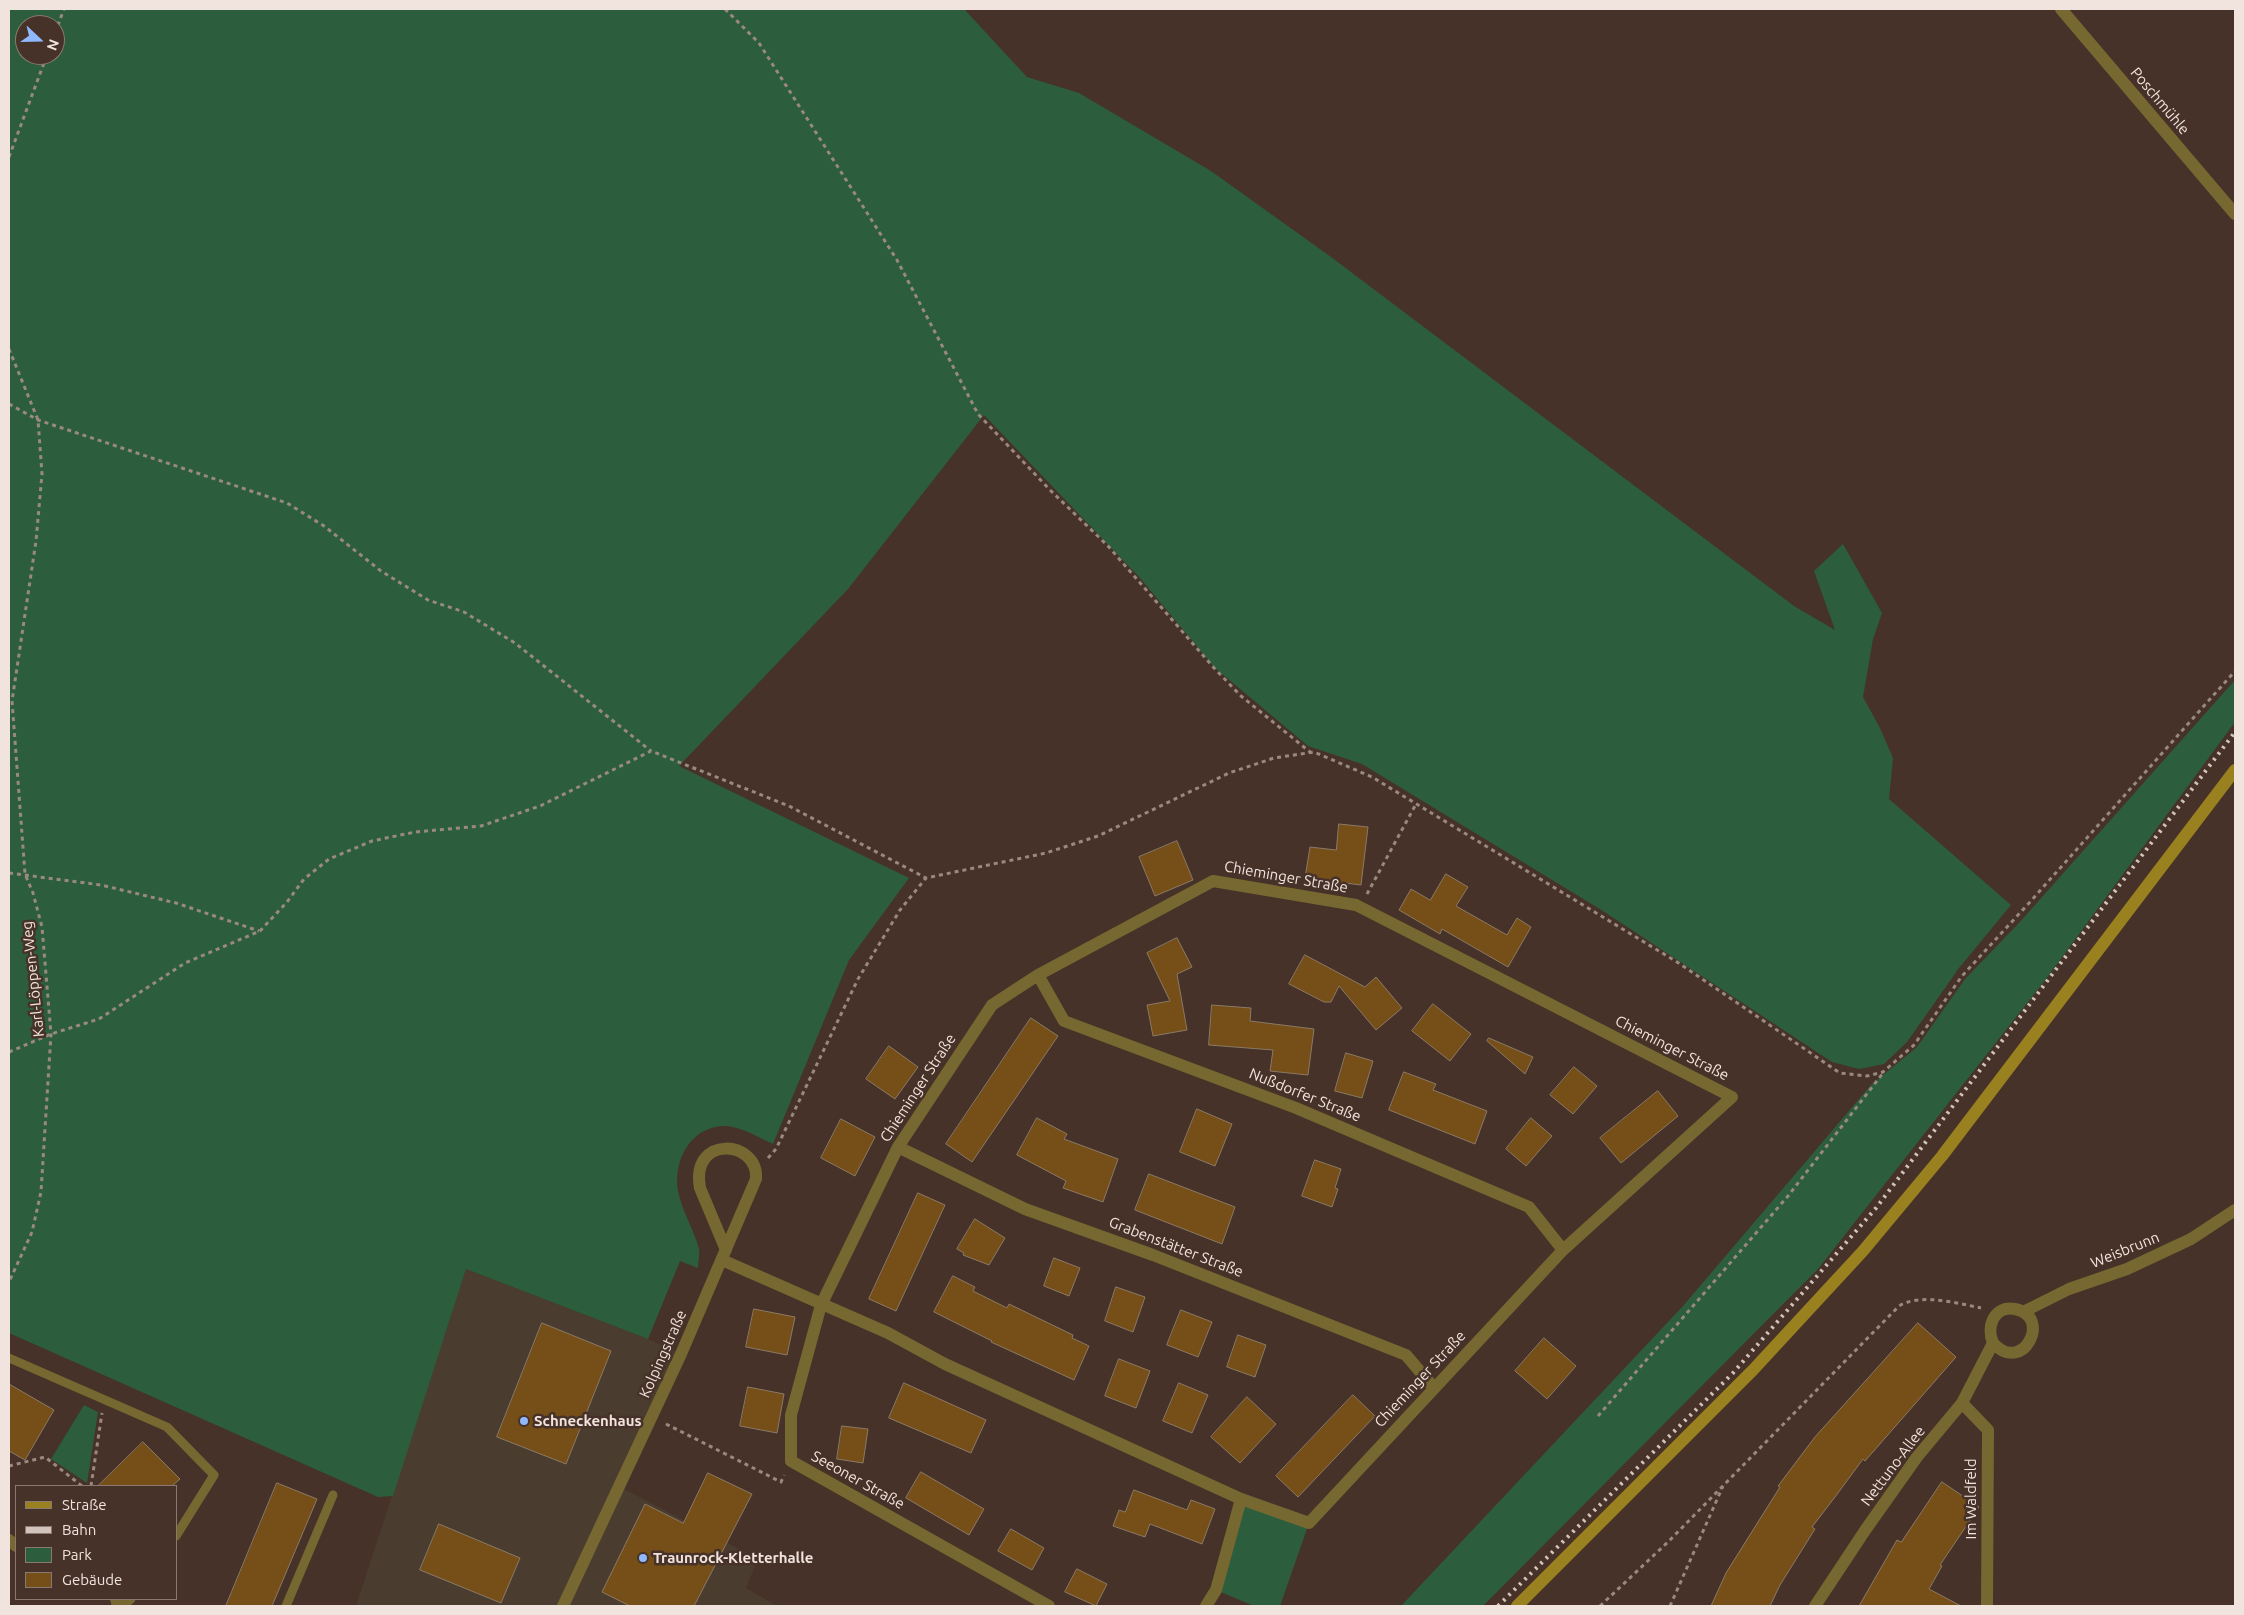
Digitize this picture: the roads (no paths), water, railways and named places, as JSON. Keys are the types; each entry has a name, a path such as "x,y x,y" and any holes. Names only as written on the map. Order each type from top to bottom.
{"street":[{"name":"Poschmühle","path":"2061,9 2235,214"},
{"path":"1517,1606 1753,1370 1863,1251 1942,1156 2235,770"},
{"name":"Chieminger Straße","path":"724,1255 821,1305 888,1333 945,1364 1241,1499 1308,1523 1563,1250 1732,1097 1356,905 1212,881 1038,975 992,1005 898,1147 821,1305"},
{"name":"Nußdorfer Straße","path":"1038,975 1064,1021 1296,1108 1529,1207 1563,1250"},
{"name":"Grabenstätter Straße","path":"898,1147 1025,1209 1153,1255 1406,1354 1434,1388"},
{"name":"Kolpingstraße","path":"563,1606 652,1417 724,1255 756,1179 757,1169 745,1155 736,1150 724,1148 713,1150 704,1158 699,1167 700,1188 724,1255"},
{"name":"Weisbrunn","path":"2023,1312 2069,1288 2127,1269 2191,1239 2235,1210"},
{"name":"Seeoner Straße","path":"821,1305 791,1415 791,1461 1049,1606"},
{"path":"2010,1308 2023,1312 2033,1328 2031,1341 2027,1346 2016,1352 2009,1353 1997,1348 1990,1335 1992,1318 1998,1312 2010,1308"},
{"name":"Nettuno-Allee","path":"1815,1606 1917,1457 1962,1403 1993,1343"},
{"name":"Im Waldfeld","path":"1962,1403 1988,1430 1987,1606"},
{"path":"1206,1606 1216,1590 1241,1499"}],"lane":[{"path":"9,1358 167,1427 214,1475 178,1533"},
{"path":"286,1606 333,1495"}],"railway":[{"path":"1498,1606 1733,1373 1876,1208 2235,732"}],"place":[{"name":"Schneckenhaus","path":"524,1421"},
{"name":"Traunrock-Kletterhalle","path":"643,1558"}]}
